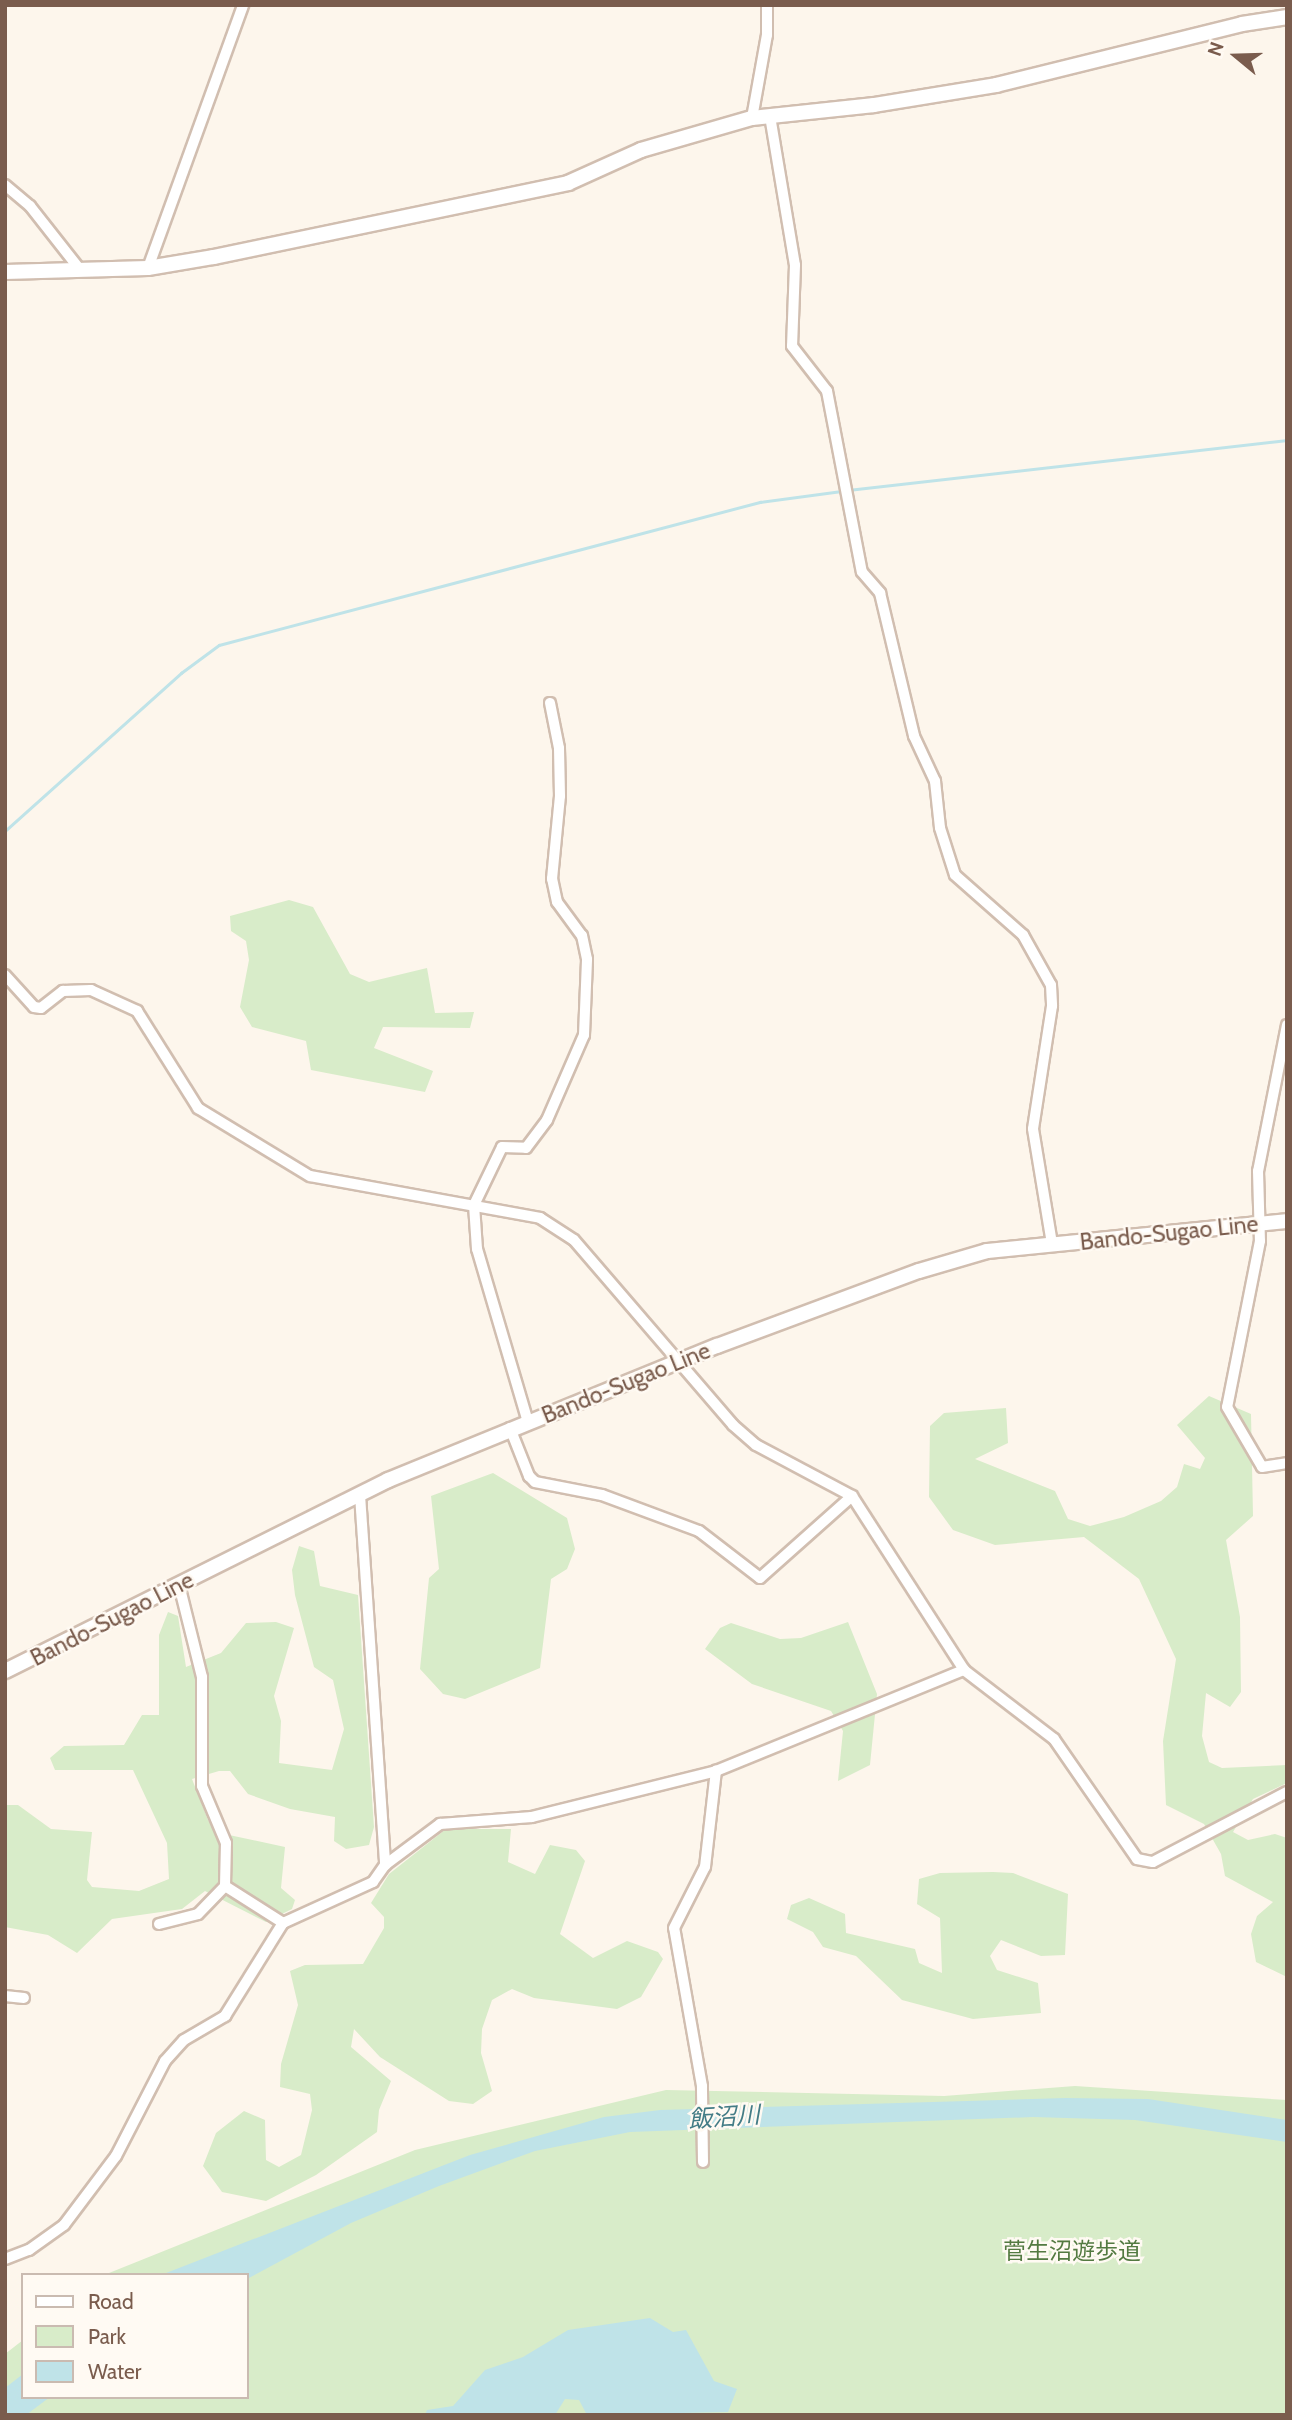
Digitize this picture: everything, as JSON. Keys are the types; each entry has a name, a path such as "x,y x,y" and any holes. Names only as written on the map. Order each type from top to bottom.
{"main road":[{"path":"5,272 78,267 148,268 568,183 641,150 751,118 874,105 996,85 1242,24 1287,17"},
{"name":"Bando-Sugao Line","path":"5,1671 360,1495 510,1428 961,1257 1052,1244 1287,1221"}],"street":[{"path":"148,268 243,5"},
{"path":"751,118 767,35 767,5"},
{"path":"770,116 795,265 792,346 827,391 862,572 880,593 914,736 935,781 940,828 954,876 1023,936 1051,985 1052,1006 1033,1129 1052,1244"},
{"path":"5,185 30,206 78,267"},
{"path":"528,1422 477,1249 474,1205 502,1147 526,1148 547,1121 584,1035 587,959 582,936 557,902 552,879 560,796 559,748 550,703"},
{"path":"5,975 34,1007 41,1008 63,991 90,990 137,1011 198,1108 310,1176 540,1218 574,1240 679,1362 756,1445 852,1496 964,1670 1055,1739 1137,1859 1153,1862 1287,1792"},
{"path":"1287,1025 1258,1171 1259,1224 1244,1336 1227,1407 1262,1467 1287,1463"},
{"path":"510,1428 536,1482 602,1495 699,1531 760,1578 852,1496"},
{"path":"360,1495 385,1865"},
{"path":"159,1924 198,1914 225,1886 226,1843 202,1786 202,1677 179,1585"},
{"path":"5,2259 29,2250 64,2225 116,2156 165,2061 184,2040 225,2016 283,1923 352,1895 373,1882 385,1865 440,1824 532,1817 716,1771 964,1670"},
{"path":"703,2159 702,2086 674,1928 705,1867 716,1771"},
{"path":"225,1886 283,1923"},
{"path":"5,1996 24,1998"}],"green space":[{"path":"289,900 313,907 350,974 369,982 427,968 435,1013 474,1012 470,1028 383,1027 374,1048 433,1071 425,1092 311,1070 306,1041 252,1027 240,1007 249,960 246,941 231,931 230,916"},
{"path":"1209,1396 1251,1414 1253,1516 1226,1540 1240,1617 1241,1692 1230,1707 1206,1693 1202,1736 1209,1762 1222,1768 1287,1765 1287,1783 1253,1799 1233,1832 1248,1840 1275,1834 1287,1838 1287,1977 1256,1962 1251,1934 1257,1916 1273,1902 1225,1876 1221,1854 1204,1824 1166,1805 1163,1741 1176,1659 1139,1579 1084,1537 995,1545 953,1530 929,1497 930,1426 944,1413 1006,1408 1008,1443 975,1459 1055,1491 1068,1519 1090,1526 1124,1517 1161,1501 1177,1487 1184,1464 1200,1469 1205,1458 1177,1425"},
{"path":"493,1473 567,1518 575,1549 567,1569 551,1579 540,1668 465,1699 443,1694 420,1669 429,1578 439,1569 431,1496"},
{"path":"299,1546 314,1551 320,1586 358,1595 374,1827 369,1845 346,1849 334,1841 335,1817 290,1809 248,1794 230,1771 219,1771 192,1779 208,1820 215,1832 285,1847 281,1888 295,1900 292,1909 266,1922 205,1891 182,1909 112,1919 77,1953 48,1935 5,1927 5,1805 18,1805 51,1829 92,1832 87,1880 92,1887 139,1891 169,1879 167,1843 133,1770 55,1770 50,1758 64,1746 124,1745 142,1715 159,1715 159,1635 168,1612 178,1616 186,1667 221,1653 246,1623 276,1622 294,1628 274,1696 281,1721 279,1763 332,1770 344,1729 333,1680 314,1667 295,1595 292,1570"},
{"path":"848,1622 877,1694 870,1765 838,1781 843,1731 831,1711 752,1684 705,1649 720,1628 731,1623 780,1639 801,1638"},
{"path":"446,1829 511,1829 508,1862 535,1874 550,1845 576,1850 585,1861 560,1934 593,1958 627,1941 658,1952 663,1959 641,1997 617,2009 534,1998 512,1989 492,2000 482,2029 481,2053 492,2091 473,2104 449,2101 380,2057 354,2029 351,2047 391,2081 379,2110 377,2132 316,2175 266,2201 222,2192 203,2166 216,2133 244,2111 265,2120 266,2160 279,2167 301,2155 312,2110 310,2094 280,2087 281,2064 298,2005 290,1971 305,1965 363,1964 384,1928 384,1917 371,1903 389,1874"},
{"path":"940,1873 1013,1873 1068,1894 1065,1955 1041,1956 1001,1940 990,1956 997,1970 1038,1983 1041,2013 973,2019 902,2000 856,1956 823,1947 813,1932 787,1919 791,1905 809,1898 845,1914 846,1933 915,1949 919,1963 942,1973 940,1918 917,1904 919,1879"},
{"name":"菅生沼遊歩道","path":"1075,2086 1287,2100 1287,2415 5,2415 5,2354 21,2342 21,2399 248,2399 248,2273 109,2273 415,2150 666,2090 944,2096"}],"water":[{"name":"飯沼川","path":"1065,2098 1148,2099 1287,2120 1287,2142 1135,2120 1033,2117 630,2132 535,2151 439,2186 351,2223 248,2278 248,2273 166,2273 470,2155 604,2117 660,2110"},
{"path":"650,2318 673,2332 686,2330 714,2381 737,2389 728,2412 587,2415 579,2400 565,2399 555,2415 425,2415 427,2410 453,2406 485,2370 523,2357 568,2330"},
{"path":"21,2376 21,2399 47,2399 26,2415 5,2415 5,2388"}],"waterway":[{"path":"848,490 1287,440"},
{"path":"5,831 181,673 219,645 760,502 841,491"}]}
